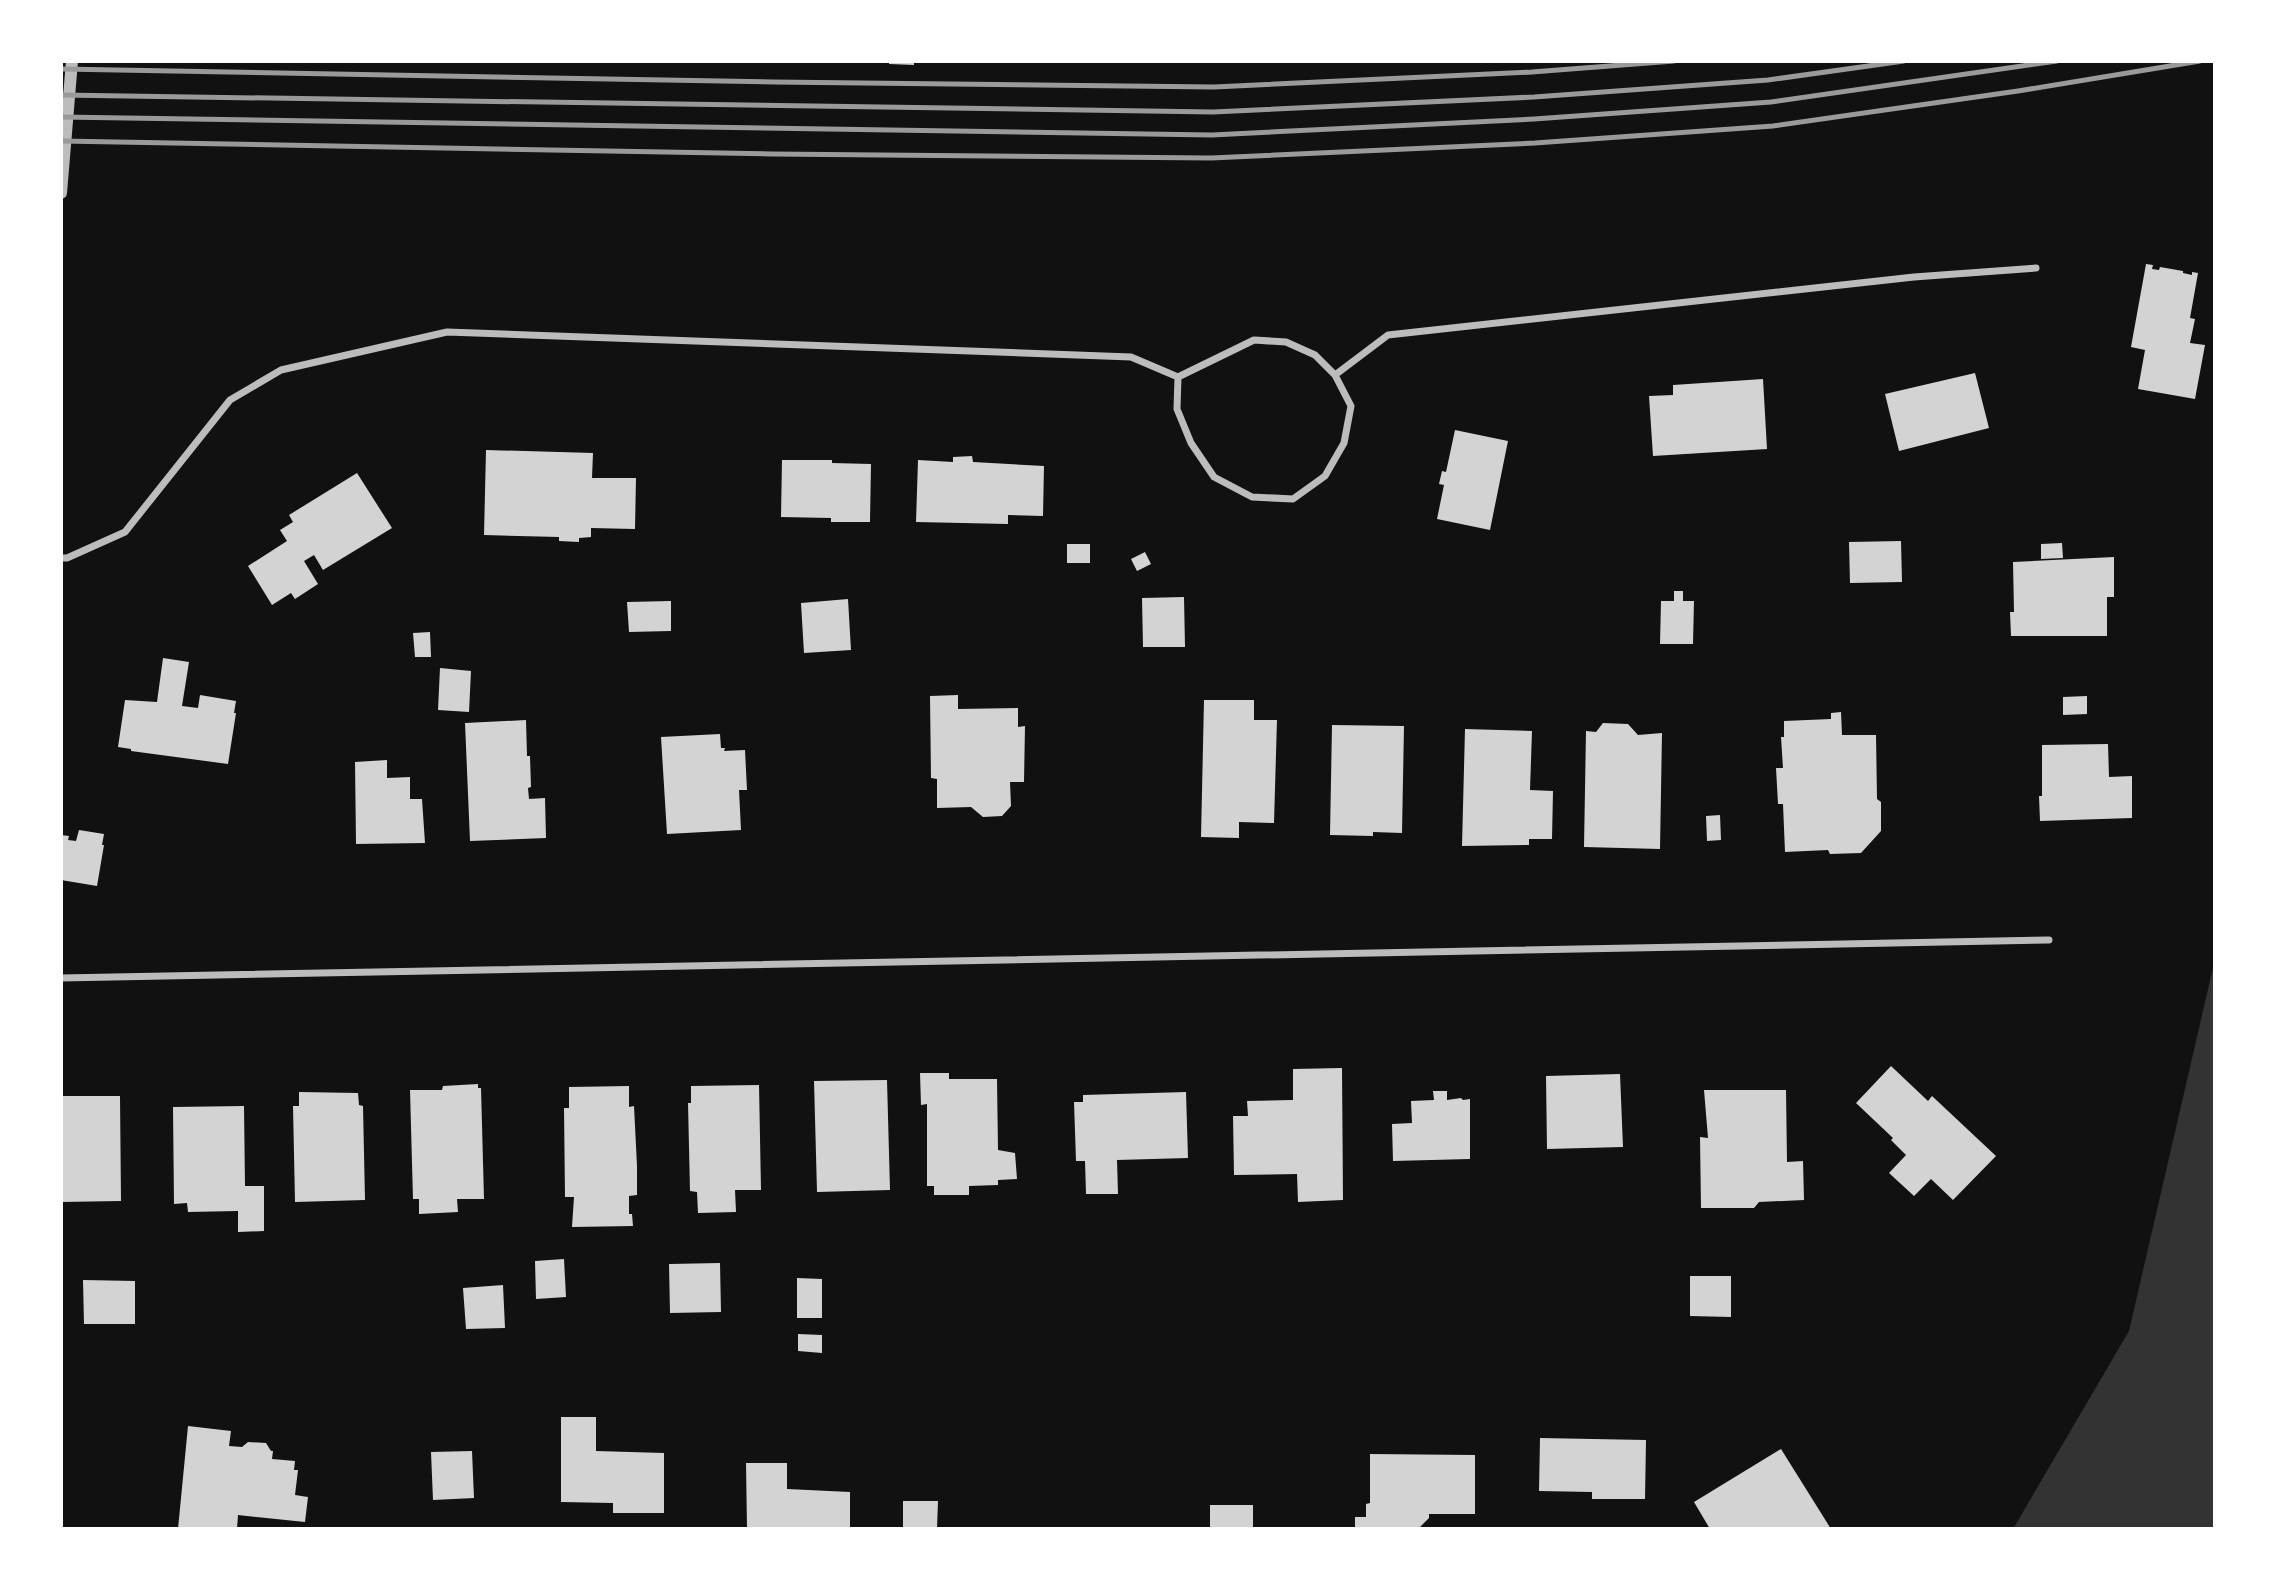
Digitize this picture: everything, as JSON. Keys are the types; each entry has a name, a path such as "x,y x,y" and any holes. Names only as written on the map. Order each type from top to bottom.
{"street":[{"path":"61,192 72,61"},
{"path":"1335,376 1388,335 1914,277 2036,268"},
{"path":"61,558 68,558 125,532 230,400 240,394 281,370 447,332 1131,357 1178,377 1254,340 1286,342 1315,355 1335,376 1351,406 1344,443 1325,476 1293,499 1252,497 1214,477 1191,443 1177,409 1178,377"},
{"path":"61,978 2049,940"}],"shaded area":[{"path":"2215,959 2215,1529 2013,1529 2129,1331"}],"building":[{"path":"889,61 914,61 914,65 889,64"},
{"path":"2146,264 2153,265 2152,269 2159,270 2160,267 2192,275 2192,272 2198,273 2190,318 2195,319 2190,343 2205,345 2195,399 2138,389 2145,350 2131,347"},
{"path":"1975,373 1989,428 1899,451 1885,394"},
{"path":"1763,379 1767,449 1653,456 1649,396 1673,395 1673,385"},
{"path":"1455,430 1508,441 1490,530 1437,519 1444,485 1439,484 1442,471 1446,472"},
{"path":"486,450 593,453 592,478 636,478 635,529 591,528 591,537 579,538 579,542 559,541 559,537 484,535"},
{"path":"972,456 973,462 1044,466 1043,516 1008,515 1008,524 916,522 918,460 953,462 953,457"},
{"path":"782,460 832,460 832,463 871,464 870,522 831,522 831,518 781,517"},
{"path":"357,473 392,528 323,570 314,555 304,561 318,584 295,599 291,593 272,605 248,566 287,541 280,530 293,522 289,515"},
{"path":"1901,541 1902,582 1850,583 1849,542"},
{"path":"2062,543 2063,558 2041,559 2041,544"},
{"path":"1067,544 1090,544 1090,563 1067,563"},
{"path":"1145,552 1151,564 1137,571 1131,559"},
{"path":"2114,557 2114,597 2107,597 2107,636 2011,636 2010,612 2014,612 2013,562"},
{"path":"1674,591 1683,591 1683,601 1694,601 1693,644 1660,644 1661,601 1674,601"},
{"path":"1184,597 1185,647 1143,647 1142,598"},
{"path":"848,599 851,650 804,653 801,603"},
{"path":"671,601 671,631 629,632 627,602"},
{"path":"430,632 431,657 415,657 413,633"},
{"path":"163,658 189,662 182,706 198,708 200,695 236,701 228,764 118,747 125,700 157,702"},
{"path":"440,668 471,671 469,712 438,710"},
{"path":"958,695 958,709 1018,708 1018,727 1025,726 1024,782 1010,782 1011,806 1002,816 983,817 971,807 937,808 937,779 931,778 930,696"},
{"path":"2087,696 2087,714 2063,715 2063,697"},
{"path":"1204,700 1254,700 1254,720 1277,720 1274,823 1239,822 1239,838 1201,837"},
{"path":"1841,712 1842,735 1876,735 1877,799 1881,802 1881,831 1861,853 1830,854 1828,850 1785,852 1783,804 1778,804 1776,768 1783,768 1781,737 1784,737 1784,721 1831,719 1831,713"},
{"path":"526,720 527,756 530,756 529,799 545,798 546,838 470,841 465,723"},
{"path":"1603,723 1628,724 1638,735 1662,733 1660,849 1584,847 1586,731 1596,732"},
{"path":"1332,725 1404,726 1402,833 1373,832 1373,836 1330,835"},
{"path":"1465,729 1532,731 1530,790 1553,791 1552,839 1529,839 1529,845 1462,846"},
{"path":"720,734 721,748 725,748 724,751 745,750 747,790 739,790 741,830 667,834 661,737"},
{"path":"2108,744 2109,777 2132,776 2132,818 2040,821 2042,745"},
{"path":"387,760 387,778 410,777 410,799 422,799 425,843 356,844 355,762"},
{"path":"1720,815 1721,840 1707,841 1706,816"},
{"path":"79,830 104,834 97,886 61,880 61,835 76,841"},
{"path":"1891,1066 1928,1101 1932,1096 1996,1156 1953,1200 1931,1179 1914,1196 1889,1173 1906,1155 1891,1140 1893,1138 1856,1103"},
{"path":"1342,1068 1343,1200 1298,1202 1297,1174 1234,1175 1233,1116 1248,1116 1247,1101 1293,1100 1293,1069"},
{"path":"920,1073 949,1073 949,1079 997,1079 998,1150 1015,1153 1017,1179 998,1180 998,1185 969,1186 969,1195 934,1195 934,1186 927,1186 927,1104 921,1105"},
{"path":"1620,1074 1623,1147 1547,1149 1546,1076"},
{"path":"887,1080 890,1190 817,1192 814,1081"},
{"path":"478,1084 478,1088 481,1088 484,1199 457,1199 458,1212 419,1214 419,1199 413,1199 410,1090 442,1090 443,1086"},
{"path":"759,1085 761,1190 735,1190 736,1212 698,1213 697,1192 690,1191 688,1103 691,1103 691,1086"},
{"path":"629,1086 629,1107 634,1106 637,1166 637,1195 629,1196 629,1214 632,1214 633,1226 572,1227 574,1197 565,1197 564,1108 569,1108 569,1087"},
{"path":"1704,1090 1786,1090 1787,1162 1803,1161 1804,1200 1759,1202 1754,1208 1701,1208 1700,1137 1708,1138"},
{"path":"1433,1091 1447,1091 1447,1100 1470,1099 1470,1159 1393,1161 1392,1124 1412,1123 1411,1101 1434,1100"},
{"path":"299,1092 358,1093 359,1105 363,1106 365,1200 295,1202 293,1106 299,1106"},
{"path":"1186,1092 1188,1158 1117,1160 1118,1194 1086,1194 1085,1161 1076,1161 1074,1102 1083,1102 1083,1095"},
{"path":"61,1096 120,1096 121,1201 61,1202"},
{"path":"244,1106 245,1186 264,1186 264,1231 238,1232 238,1211 188,1212 187,1203 174,1204 173,1107"},
{"path":"564,1259 566,1297 536,1299 535,1261"},
{"path":"720,1263 721,1312 670,1313 669,1264"},
{"path":"1690,1276 1731,1276 1731,1317 1690,1316"},
{"path":"797,1278 822,1279 822,1318 797,1318"},
{"path":"83,1280 135,1281 135,1324 84,1324"},
{"path":"503,1285 505,1328 466,1329 463,1288"},
{"path":"798,1334 822,1335 822,1353 798,1351"},
{"path":"561,1417 596,1417 596,1451 664,1453 664,1513 613,1513 613,1503 561,1502"},
{"path":"188,1426 231,1431 229,1446 242,1447 248,1442 266,1443 273,1451 272,1459 295,1461 294,1470 298,1470 295,1495 308,1497 305,1522 238,1515 237,1529 178,1529"},
{"path":"1540,1438 1646,1440 1645,1499 1592,1499 1592,1492 1539,1491"},
{"path":"1781,1449 1831,1529 1710,1529 1694,1502"},
{"path":"472,1451 474,1498 433,1500 431,1452"},
{"path":"1370,1454 1475,1455 1475,1514 1429,1514 1429,1518 1418,1529 1355,1529 1355,1517 1366,1517 1366,1504 1370,1503"},
{"path":"746,1463 787,1463 787,1489 850,1492 850,1529 747,1529"},
{"path":"903,1501 938,1501 937,1529 903,1529"},
{"path":"1210,1505 1253,1505 1253,1529 1210,1529"}],"railway":[{"path":"61,69 1214,87 1532,72 1674,61"},
{"path":"61,95 1213,112 1534,97 1768,80 1904,61"},
{"path":"61,117 1212,135 1534,119 1771,102 2057,61"},
{"path":"61,141 772,154 1211,158 1535,143 1773,126 2018,91 2200,61"}]}
